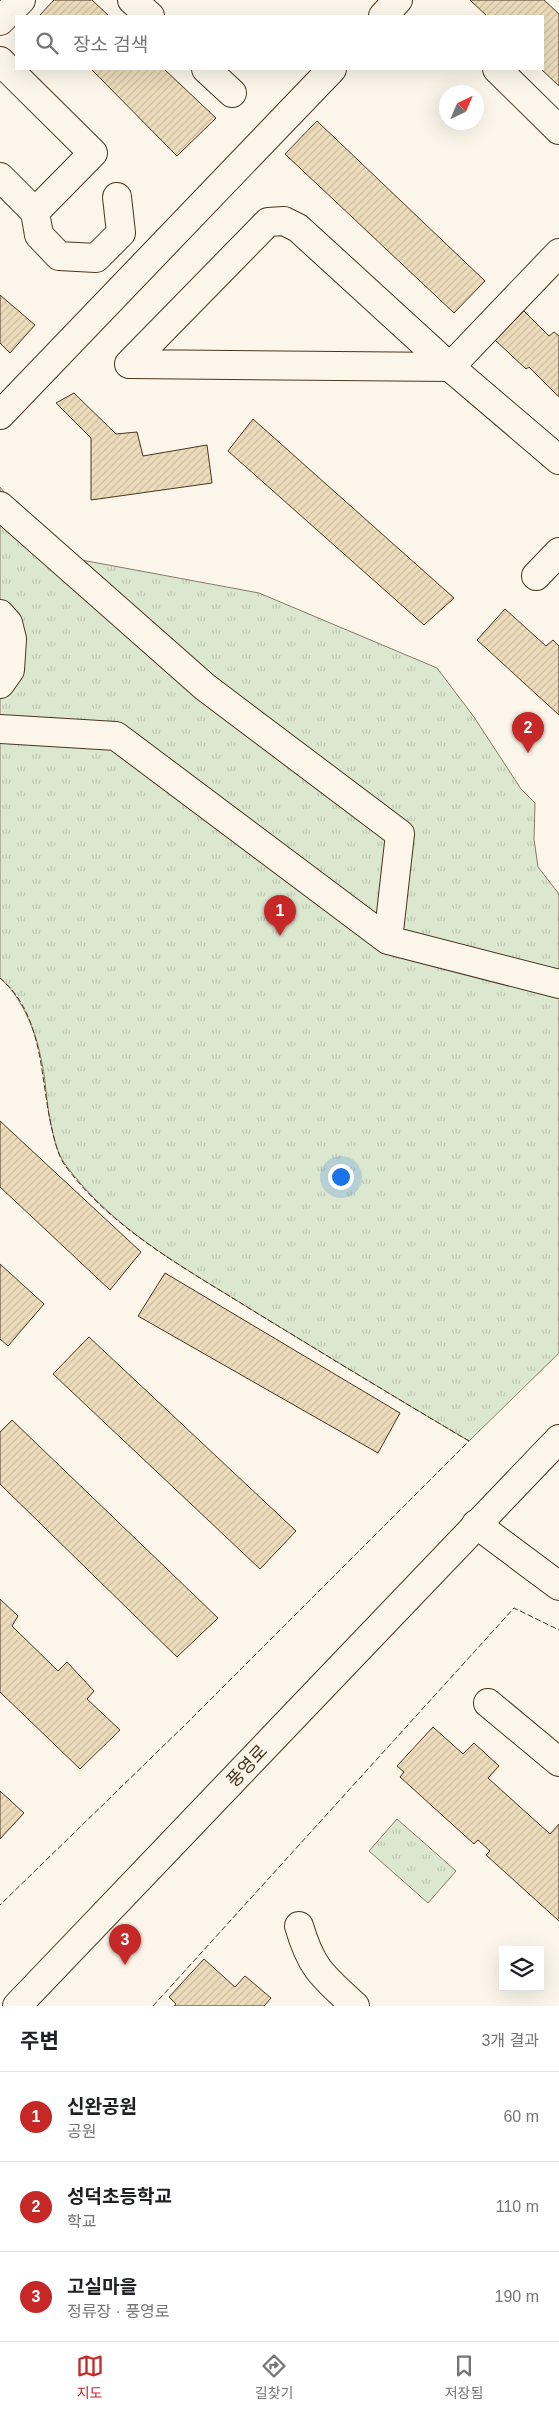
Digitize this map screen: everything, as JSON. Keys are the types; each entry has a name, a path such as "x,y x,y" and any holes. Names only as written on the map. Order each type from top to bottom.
{"street":[{"path":"0,20 20,0"},
{"path":"132,0 149,15"},
{"path":"384,15 398,0"},
{"path":"3,69 93,153 35,212"},
{"path":"207,70 232,93"},
{"path":"0,415 331,70"},
{"path":"498,70 559,130"},
{"path":"0,177 35,212 39,235 59,256 96,258 121,233 117,197"},
{"path":"559,253 450,367 129,364 268,222 284,221 298,228 450,367 559,460"},
{"path":"0,506 206,687 400,834 388,940"},
{"path":"536,576 559,552"},
{"path":"0,614 8,623 12,639 10,670 0,684"},
{"path":"0,729 116,736 388,940 559,984"},
{"name":"풍영로","path":"17,2006 559,1439"},
{"path":"476,1524 559,1586"},
{"path":"488,1703 559,1762"},
{"path":"299,1926 307,1953 319,1972 355,2006"}],"green space":[{"path":"0,487 35,531 76,559 259,593 437,668 474,717 521,789 535,803 534,839 538,867 559,894 559,1353 469,1441 252,1310 151,1246 127,1228 84,1187 60,1155 51,1125 38,1044 26,1013 14,994 0,978"},
{"path":"397,1819 456,1871 428,1903 369,1851"}],"building":[{"path":"54,0 92,0 108,15 40,15"},
{"path":"470,0 544,0 559,14 559,86 542,70 544,70 544,15 486,15"},
{"path":"92,70 165,70 216,118 177,156"},
{"path":"317,121 485,281 454,313 285,154"},
{"path":"0,295 35,325 10,353 0,343"},
{"path":"524,311 549,336 554,332 559,336 559,397 529,367 526,369 495,340"},
{"path":"74,393 116,434 137,432 143,456 207,445 212,483 91,500 91,438 56,403"},
{"path":"253,419 454,598 424,625 228,451"},
{"path":"505,609 546,646 553,640 559,646 559,715 477,640"},
{"path":"0,1121 141,1252 110,1290 0,1187"},
{"path":"0,1264 44,1304 8,1346 0,1339"},
{"path":"165,1273 400,1413 378,1453 138,1316"},
{"path":"89,1337 296,1531 260,1569 53,1374"},
{"path":"12,1420 218,1618 177,1657 0,1484 0,1432"},
{"path":"0,1599 18,1616 12,1626 58,1671 67,1662 94,1691 87,1699 120,1730 80,1769 0,1692"},
{"path":"433,1727 463,1754 474,1743 499,1766 488,1778 550,1834 559,1824 559,1921 486,1855 490,1851 478,1840 474,1844 400,1777 404,1772 397,1766"},
{"path":"0,1791 24,1813 0,1839"},
{"path":"204,1959 235,1987 245,1976 271,1998 264,2006 174,2006 176,2004 169,1997"}],"fence":[{"path":"0,978 25,1009 32,1027 38,1046 47,1106 59,1155 83,1187 104,1208 126,1228 175,1262 469,1441 190,1720 0,1905"},
{"path":"153,2006 514,1608 559,1630"}],"place":[{"name":"성덕초등학교","path":"528,753"},
{"name":"신완공원","path":"280,936"},
{"name":"고실마을","path":"125,1965"}]}
